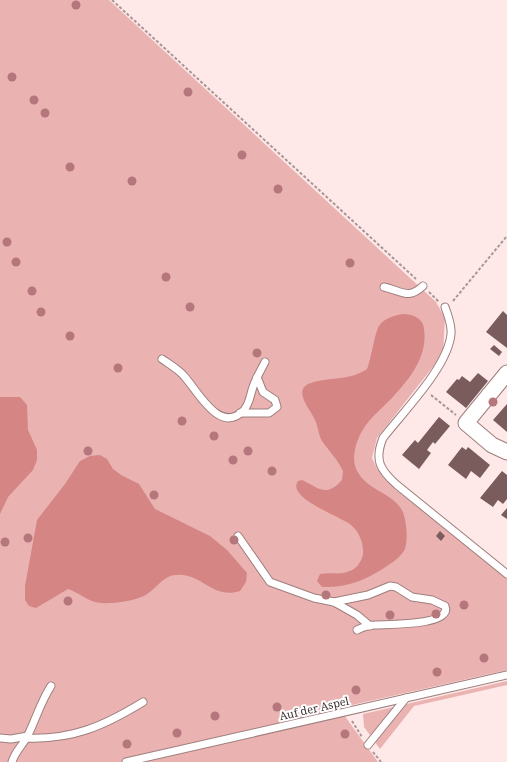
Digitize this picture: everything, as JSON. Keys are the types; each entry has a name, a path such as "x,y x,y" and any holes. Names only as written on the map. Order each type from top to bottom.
{"street":[{"path":"507,373 466,423 492,445 507,452"}],"lane":[{"path":"384,287 407,294 414,294 423,286"},
{"path":"445,307 450,320 451,335 441,364 384,438 379,449 378,459 382,470 397,485 507,574"},
{"path":"162,359 182,374 216,414 228,417 240,413 269,413 276,407 275,400 263,392 257,377"},
{"path":"240,413 248,404 257,377 265,362"},
{"path":"238,536 270,582 314,598 334,602 357,615 370,626"},
{"path":"334,602 368,595 390,586 396,587 412,598 438,602 445,606 447,610 446,613 438,620 390,626 370,626 357,630"},
{"name":"Auf der Aspel","path":"126,762 507,675"},
{"path":"12,762 14,754 27,737 45,695 51,686"},
{"path":"368,745 406,698"},
{"path":"0,738 11,739 27,737 50,739 86,731 103,725 142,702"}],"path":[{"path":"112,0 445,307 454,301 507,236"},
{"path":"423,388 466,423"}],"shaded area":[{"path":"0,0 109,0 436,302 445,318 443,354 377,438 372,458 378,470 396,490 507,576 507,670 339,708 378,762 0,762"},
{"path":"402,314 417,317 422,322 425,339 420,358 405,383 365,426 356,446 354,461 356,470 363,479 389,497 401,508 405,518 406,528 405,549 394,561 358,582 341,586 322,587 317,581 320,574 340,573 352,570 361,561 363,549 357,531 351,525 307,500 300,494 296,487 298,481 302,480 322,490 331,489 342,480 343,471 322,441 315,421 302,394 303,390 305,386 311,383 353,376 367,369 379,326 386,319"},
{"path":"0,397 20,397 27,405 28,430 37,450 37,460 33,470 8,497 0,514"},
{"path":"100,455 107,459 113,469 121,475 139,484 155,509 210,536 227,550 247,573 246,582 240,591 231,593 223,592 210,587 197,579 183,575 176,575 166,578 144,596 129,601 101,603 88,599 68,589 36,608 29,606 25,600 25,586 37,520 65,484 80,461 90,456"},
{"path":"507,681 507,685 414,706 380,749 364,727 363,714"}],"building":[{"path":"503,311 507,315 507,348 486,332"},
{"path":"494,345 502,352 499,356 490,349"},
{"path":"478,373 488,381 466,408 446,392 457,379 459,380 462,376 470,382"},
{"path":"507,404 507,432 493,420"},
{"path":"439,417 450,426 435,444 433,442 427,450 431,453 419,469 402,455 415,440 418,443"},
{"path":"462,447 466,450 468,447 490,465 480,478 471,471 466,479 448,465"},
{"path":"502,471 507,475 507,499 503,504 498,500 493,507 480,498"},
{"path":"507,508 507,519 501,515"},
{"path":"440,531 445,536 441,541 436,536"}]}
